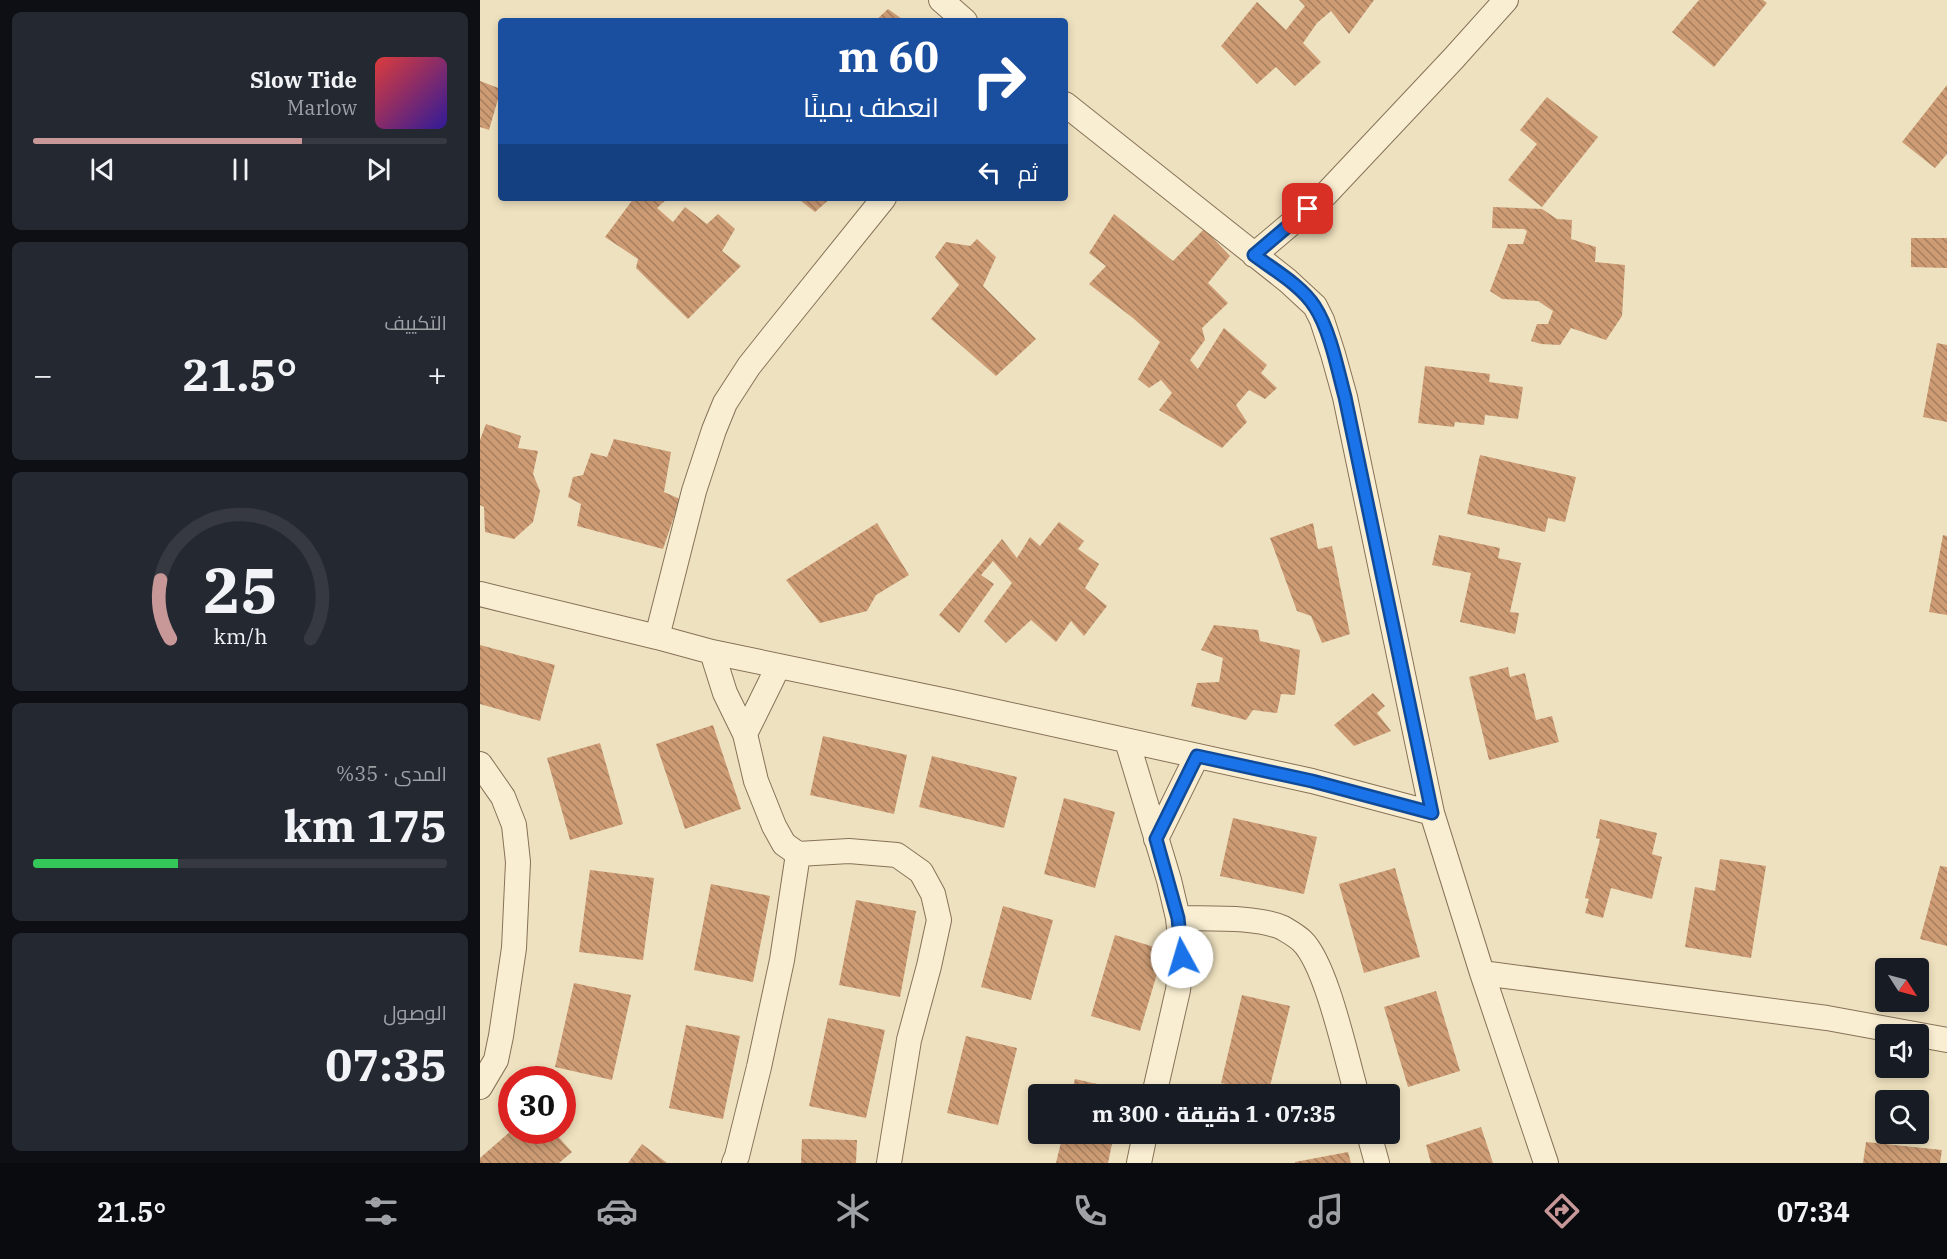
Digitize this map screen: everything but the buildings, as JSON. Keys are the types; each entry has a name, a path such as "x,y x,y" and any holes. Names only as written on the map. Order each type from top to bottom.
{"street":[{"path":"941,0 962,18"},
{"path":"1254,255 1326,194 1454,59 1506,0"},
{"path":"1068,106 1288,280 1315,306 1322,320 1345,397 1432,813 1482,973 1546,1163"},
{"path":"657,637 694,491 725,403 749,366 882,201"},
{"path":"480,594 712,652 1312,781 1432,813"},
{"path":"712,652 725,693 745,734 756,781 774,826 784,844 798,854 849,851 897,855 921,872 933,894 939,920 909,1040 889,1163"},
{"path":"745,734 778,667"},
{"path":"1127,741 1178,918 1182,957 1178,990 1157,1084"},
{"path":"1156,839 1197,756"},
{"path":"480,764 503,797 513,825 518,862 514,948 501,1036 496,1060 480,1087"},
{"path":"734,1163 759,1067 775,992 798,854"},
{"path":"1178,918 1259,921 1282,928 1302,940 1316,962 1354,1084"},
{"path":"1482,973 1827,1018 1947,1040"},
{"path":"1138,1163 1143,1144"},
{"path":"1372,1144 1377,1163"}],"route":[{"path":"1182,957 1178,918 1156,839 1197,756 1312,781 1432,813 1345,397 1333,354 1315,306 1288,280 1254,255 1308,209"}]}
